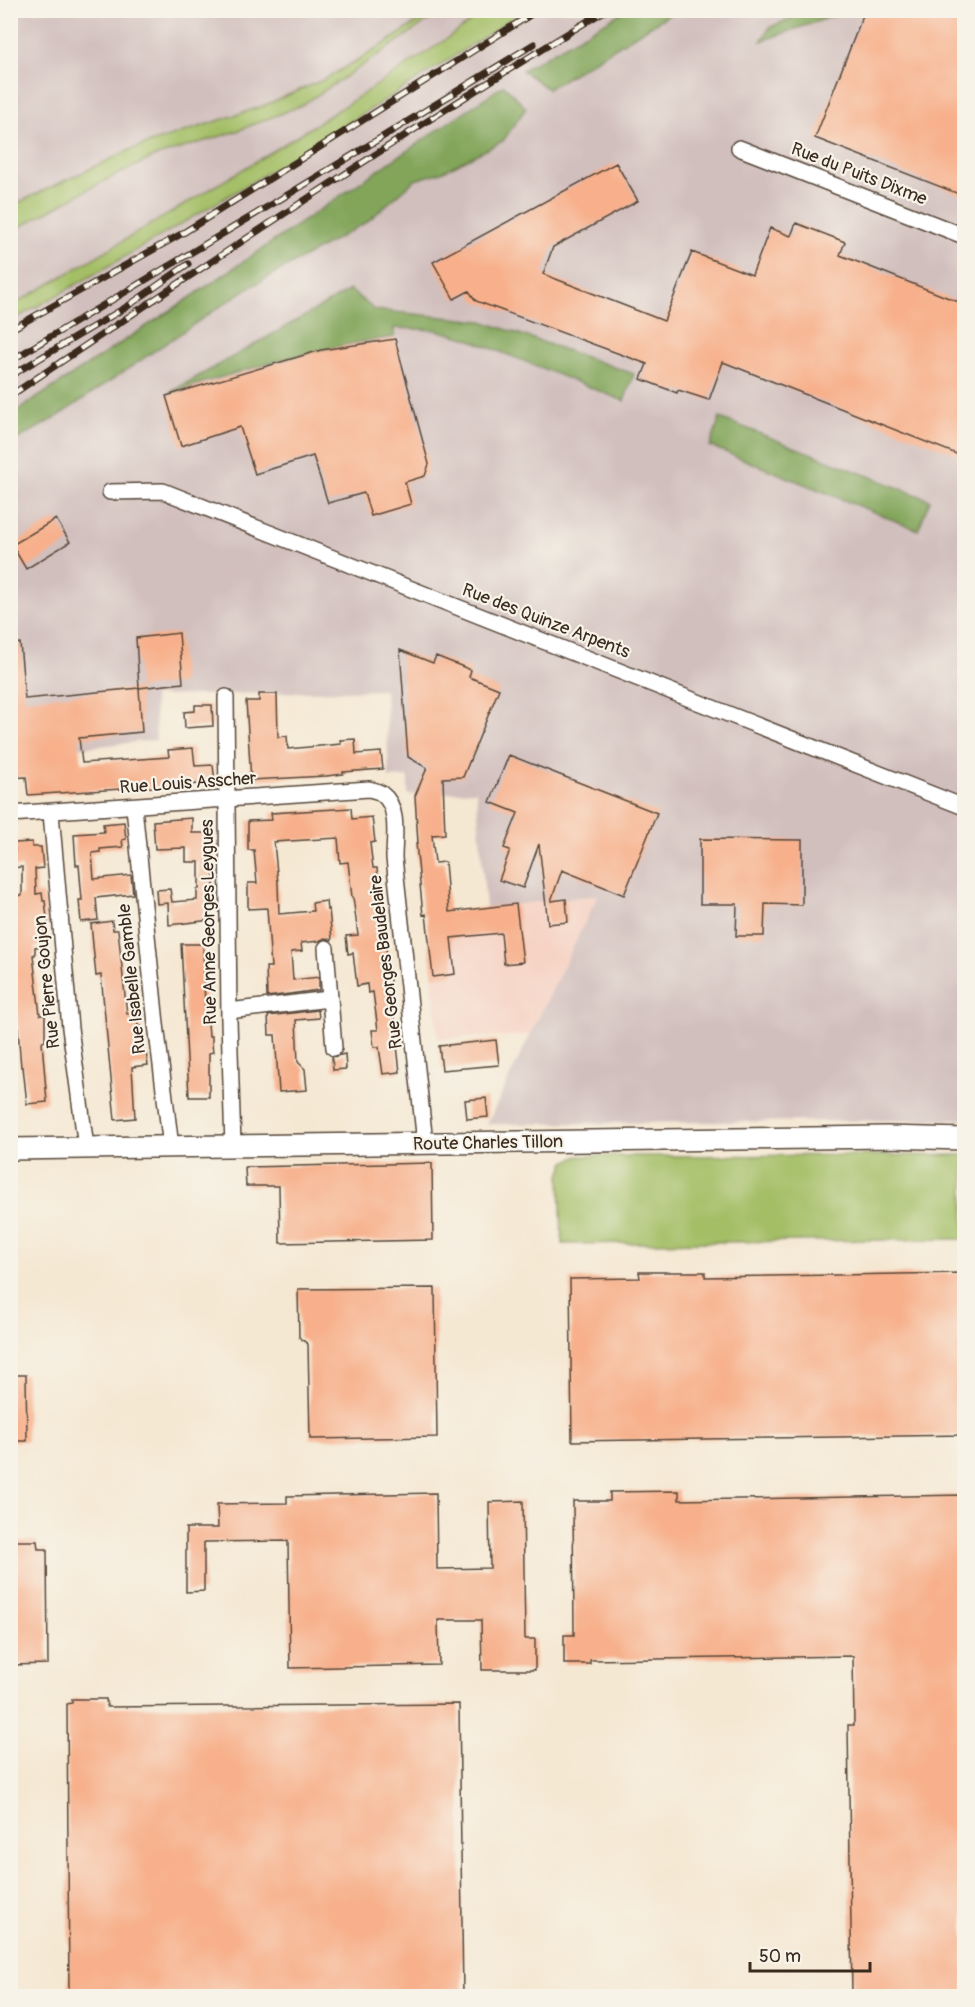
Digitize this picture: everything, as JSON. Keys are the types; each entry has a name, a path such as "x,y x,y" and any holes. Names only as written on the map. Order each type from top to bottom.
{"main road":[{"name":"Route Charles Tillon","path":"10,1149 887,1137 964,1139"}],"street":[{"name":"Rue du Puits Dixme","path":"739,148 964,236"},
{"name":"Rue des Quinze Arpents","path":"110,492 163,491 964,807"},
{"name":"Rue Anne Georges Leygues","path":"226,697 233,1146"},
{"name":"Rue Louis Asscher","path":"10,814 51,813 369,789"},
{"name":"Rue Georges Baudelaire","path":"369,789 382,793 389,802 394,815 394,858 425,1143"},
{"name":"Rue Isabelle Gamble","path":"134,807 171,1148"},
{"name":"Rue Pierre Goujon","path":"51,813 70,1028 86,1148"},
{"path":"326,948 334,1048"},
{"path":"230,1011 329,999"}],"shaded area":[{"path":"11,11 964,11 964,1120 487,1124 598,895 486,908 476,791 408,795 408,777 389,778 385,690 154,696 156,740 11,755"},
{"path":"598,895 530,1035 438,1039 426,914"}],"green space":[{"path":"798,10 848,11 761,41 770,27 790,19"},
{"path":"434,11 442,11 302,105 237,131 154,157 96,185 11,232 11,206 132,149 263,106 325,79"},
{"path":"486,11 522,11 439,66 270,171 11,321 11,306 264,157 400,70"},
{"path":"624,11 675,11 548,89 522,70"},
{"path":"504,85 526,108 503,141 442,172 415,180 367,222 245,290 55,418 11,443 11,415 191,297"},
{"path":"350,290 375,310 482,321 634,374 624,401 466,338 436,330 394,328 394,337 308,353 169,393"},
{"path":"720,418 930,500 918,530 710,446"},
{"path":"964,1155 964,1239 562,1244 560,1175 565,1162 578,1156"}],"building":[{"path":"865,10 964,10 964,196 815,138"},
{"path":"616,163 638,201 553,247 543,274 664,321 692,252 752,275 770,228 791,236 796,223 845,242 840,255 964,304 964,457 723,362 709,400 678,390 677,393 641,379 647,364 476,301 469,291 454,299 433,262"},
{"path":"395,339 429,464 425,476 405,482 411,504 371,516 364,493 328,503 313,456 255,474 240,427 181,446 166,396 321,350"},
{"path":"56,519 70,542 26,569 12,545"},
{"path":"179,633 183,683 139,688 136,638"},
{"path":"20,643 25,699 139,688 142,732 79,738 82,763 169,757 168,750 193,748 195,766 213,765 215,783 28,795 26,777 10,778 10,644"},
{"path":"400,650 433,663 436,656 471,670 469,677 499,689 463,777 443,778 445,834 432,835 435,863 445,862 449,912 516,904 523,962 504,964 501,933 451,938 455,974 433,977 426,914 423,915 416,843 418,843 415,796 427,768 408,757"},
{"path":"259,694 277,694 278,737 287,736 288,749 341,744 340,740 355,739 356,754 381,752 383,769 343,772 343,774 326,776 251,780 246,701 259,701"},
{"path":"195,705 212,705 213,726 185,728 184,712 195,711"},
{"path":"509,755 657,813 624,895 562,870 551,901 566,899 568,922 548,924 539,844 523,888 499,880 510,850 504,848 518,813 490,802"},
{"path":"351,808 352,819 372,817 375,842 370,843 373,868 377,868 400,1072 383,1074 379,1047 374,1047 372,1030 378,1030 373,992 368,993 367,984 357,986 353,953 348,954 346,936 358,935 348,862 340,863 338,838 274,842 279,914 313,911 312,903 326,901 327,910 329,909 332,940 325,938 301,943 302,951 291,952 293,980 319,977 319,990 267,997 266,967 271,967 267,908 248,909 248,883 257,883 254,850 248,850 248,821 272,820 271,813"},
{"path":"192,818 192,833 214,833 214,910 211,910 211,920 169,925 168,903 157,904 156,890 170,889 172,902 197,900 199,862 186,862 186,848 155,849 153,821"},
{"path":"124,822 126,839 122,840 123,847 100,849 100,852 92,853 94,879 131,875 133,894 96,898 98,920 81,922 79,900 82,900 74,834 104,832 103,824"},
{"path":"700,839 802,840 802,905 765,904 764,936 736,936 737,904 700,904"},
{"path":"32,842 32,847 41,847 43,868 35,869 36,894 42,893 43,901 45,901 48,926 43,927 45,946 35,947 35,955 33,955 40,1015 45,1015 45,1041 42,1042 47,1102 27,1104 23,1067 21,1067 16,1005 10,1005 10,897 22,895 22,867 10,868 10,852 15,851 14,843"},
{"path":"112,921 113,930 118,930 127,1014 137,1013 138,1027 141,1026 143,1053 146,1053 148,1065 132,1067 135,1118 115,1120 101,975 96,976 91,924"},
{"path":"181,944 203,944 205,1009 207,1008 209,1036 212,1036 213,1052 209,1053 209,1097 189,1097"},
{"path":"318,1010 319,1018 296,1020 298,1062 305,1069 307,1090 279,1092 275,1035 269,1035 268,1016"},
{"path":"496,1040 499,1065 442,1070 439,1046"},
{"path":"345,1054 346,1069 333,1070 332,1057"},
{"path":"486,1098 488,1117 467,1119 465,1100"},
{"path":"432,1163 433,1240 280,1243 279,1186 246,1186 245,1167"},
{"path":"639,1272 705,1272 705,1277 964,1273 964,1435 572,1441 570,1279 640,1278"},
{"path":"435,1288 437,1437 310,1439 308,1344 299,1337 298,1289"},
{"path":"10,1375 26,1375 27,1441 10,1441"},
{"path":"679,1491 679,1500 964,1495 964,1996 852,1996 848,1725 854,1725 853,1656 590,1660 590,1664 564,1664 564,1635 574,1635 573,1501 610,1501 610,1492"},
{"path":"436,1493 437,1569 490,1568 489,1502 523,1501 525,1639 535,1639 535,1670 482,1670 481,1620 438,1620 439,1665 290,1668 288,1541 204,1542 204,1591 186,1592 186,1528 218,1528 217,1504 287,1503 287,1496"},
{"path":"10,1541 37,1541 38,1549 47,1549 48,1664 10,1665"},
{"path":"72,1699 106,1699 107,1707 459,1704 463,1996 69,1996 67,1704 72,1703"}],"railway":[{"path":"10,330 183,233 538,10"},
{"path":"10,396 380,151 606,10"},
{"path":"10,361 534,44"},
{"path":"10,376 128,306 188,264"}]}
